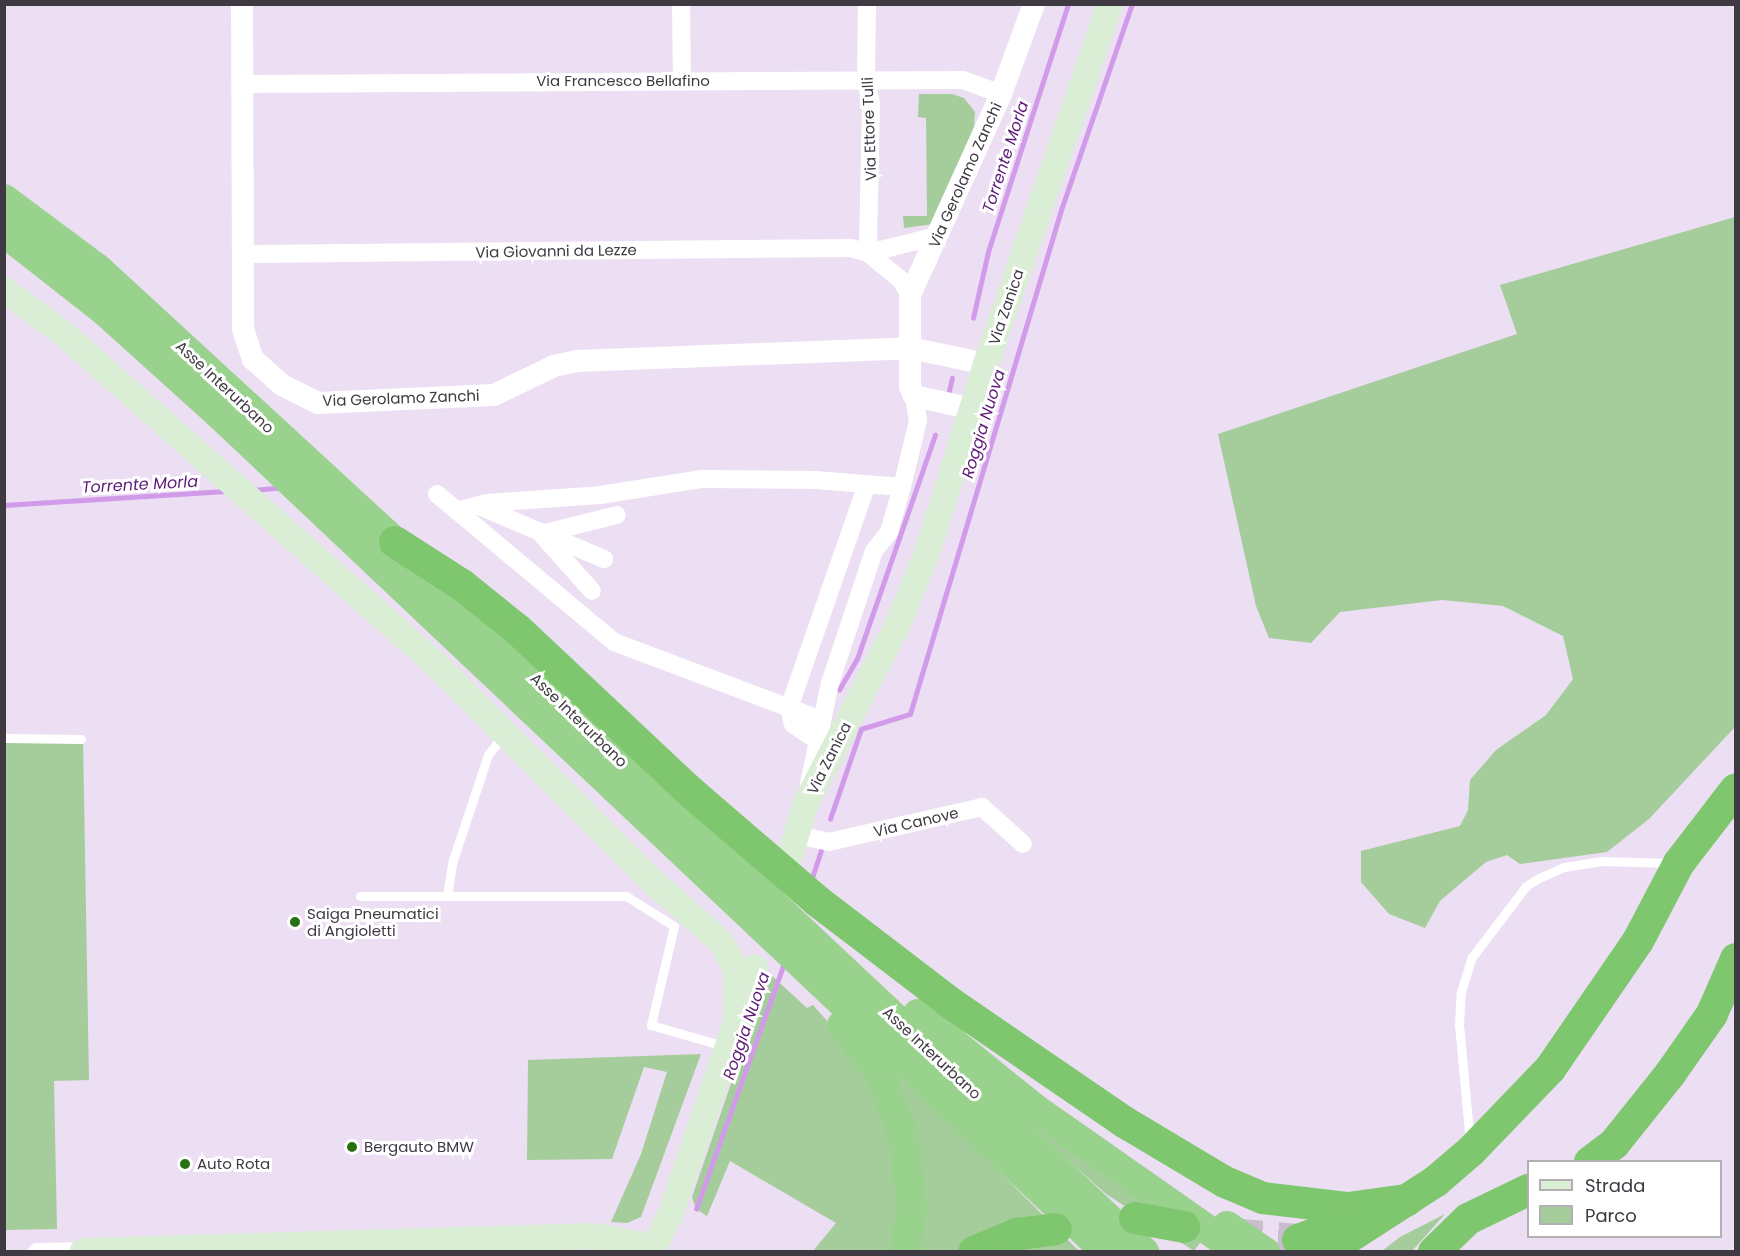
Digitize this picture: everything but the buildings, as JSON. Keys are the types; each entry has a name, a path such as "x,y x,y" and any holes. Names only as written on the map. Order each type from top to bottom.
{"highway":[{"name":"Asse Interurbano","path":"4,199 98,270 491,633 558,682 741,879 801,935 1029,1162 1106,1251"},
{"name":"Asse Interurbano","path":"4,232 106,312 219,414 676,849 741,879"},
{"path":"4,246 160,373 219,414"},
{"path":"395,542 462,585 518,630 741,879 801,935 939,1032 1265,1251"},
{"path":"1312,1246 1407,1200 1471,1151 1550,1069 1601,1001 1638,941 1679,863 1736,789"},
{"path":"801,935 952,1004 1046,1070 1225,1182 1263,1198 1325,1207 1407,1200"},
{"path":"801,935 852,1036 888,1089 903,1134 912,1180 912,1207 904,1251"},
{"path":"1591,1160 1614,1144 1670,1074 1712,1014 1736,959"},
{"path":"939,1032 1034,1108 1240,1251"},
{"name":"Asse Interurbano","path":"1029,1162 1144,1251"},
{"path":"1434,1251 1468,1219 1527,1190"},
{"path":"1135,1218 1184,1227"},
{"path":"974,1251 1017,1234 1056,1229"}],"main road":[{"name":"Via Zanica","path":"808,843 806,803 909,600 986,364 1110,4"},
{"path":"4,290 64,334 264,509 506,731 649,878 728,951 736,970 733,1037"},
{"path":"83,1251 594,1236 658,1250 733,1037 755,967"}],"street":[{"name":"Via Gerolamo Zanchi","path":"242,4 243,329 253,359 282,385 318,403 494,395 554,366 577,361 910,348 986,364"},
{"path":"681,4 682,81"},
{"name":"Via Ettore Tulli","path":"867,4 866,80 871,104 868,252"},
{"name":"Via Gerolamo Zanchi","path":"914,396 910,348 910,295 1001,94 1034,4"},
{"name":"Via Francesco Bellafino","path":"242,84 963,80 1001,94"},
{"name":"Via Giovanni da Lezze","path":"243,254 851,248 868,252 937,236"},
{"path":"868,252 901,280 910,295"},
{"path":"914,396 973,409"},
{"name":"Via Zanica","path":"806,803 821,720 874,551 889,532 902,487 918,422 914,396"},
{"path":"458,511 479,506 600,495 701,479 846,482 902,487"},
{"path":"818,741 793,724 789,708 867,484"},
{"path":"437,494 614,642 821,720"},
{"path":"479,506 604,559"},
{"path":"541,534 617,515"},
{"path":"541,534 592,591"},
{"name":"Via Canove","path":"808,843 982,807 1023,844"},
{"path":"37,1251 83,1251"}],"lane":[{"path":"447,896 453,860 488,755 506,731"},
{"path":"4,738 81,739"},
{"path":"1471,1151 1459,1025 1461,992 1472,957 1526,886 1539,878 1564,867 1601,861 1679,863"},
{"path":"360,896 626,896 674,926 651,1025 733,1037"}],"green space":[{"path":"919,94 952,94 964,98 975,112 974,127 934,224 904,228 903,216 927,216 926,118 918,117"},
{"path":"1735,217 1735,727 1649,819 1607,852 1520,864 1507,855 1486,862 1440,901 1425,928 1389,914 1361,882 1361,851 1460,826 1468,810 1470,780 1496,750 1546,715 1573,679 1563,636 1503,606 1442,600 1340,612 1311,643 1269,638 1256,606 1218,434 1517,334 1500,285"},
{"path":"83,740 89,1080 54,1081 57,1229 5,1230 4,741"},
{"path":"769,973 807,1008 813,1005 873,1073 903,1181 895,1251 813,1251 836,1223 730,1161 707,1216 696,1209 692,1197"},
{"path":"878,1051 1079,1251 910,1251"},
{"path":"701,1054 641,1217 627,1223 611,1222 641,1154 667,1072 644,1067 612,1159 527,1160 528,1060"},
{"path":"1006,1105 1205,1236 1194,1251 1106,1194"},
{"path":"1445,1214 1412,1251 1382,1251 1400,1237"}],"waterway":[{"name":"Torrente Morla","path":"973,318 988,252 1068,4"},
{"name":"Roggia Nuova","path":"830,819 861,729 910,714 1061,210 1132,4"},
{"name":"Torrente Morla","path":"949,391 952,378"},
{"path":"839,690 857,659 935,435"},
{"name":"Torrente Morla","path":"253,490 277,488"},
{"name":"Torrente Morla","path":"4,505 226,491"},
{"name":"Roggia Nuova","path":"811,881 821,851"},
{"name":"Roggia Nuova","path":"696,1209 784,963"}],"tunnel":[{"path":"1230,1234 1298,1240"}],"place":[{"name":"Saiga Pneumatici di Angioletti","path":"295,922"},
{"name":"Bergauto BMW","path":"352,1147"},
{"name":"Auto Rota","path":"185,1164"}]}
